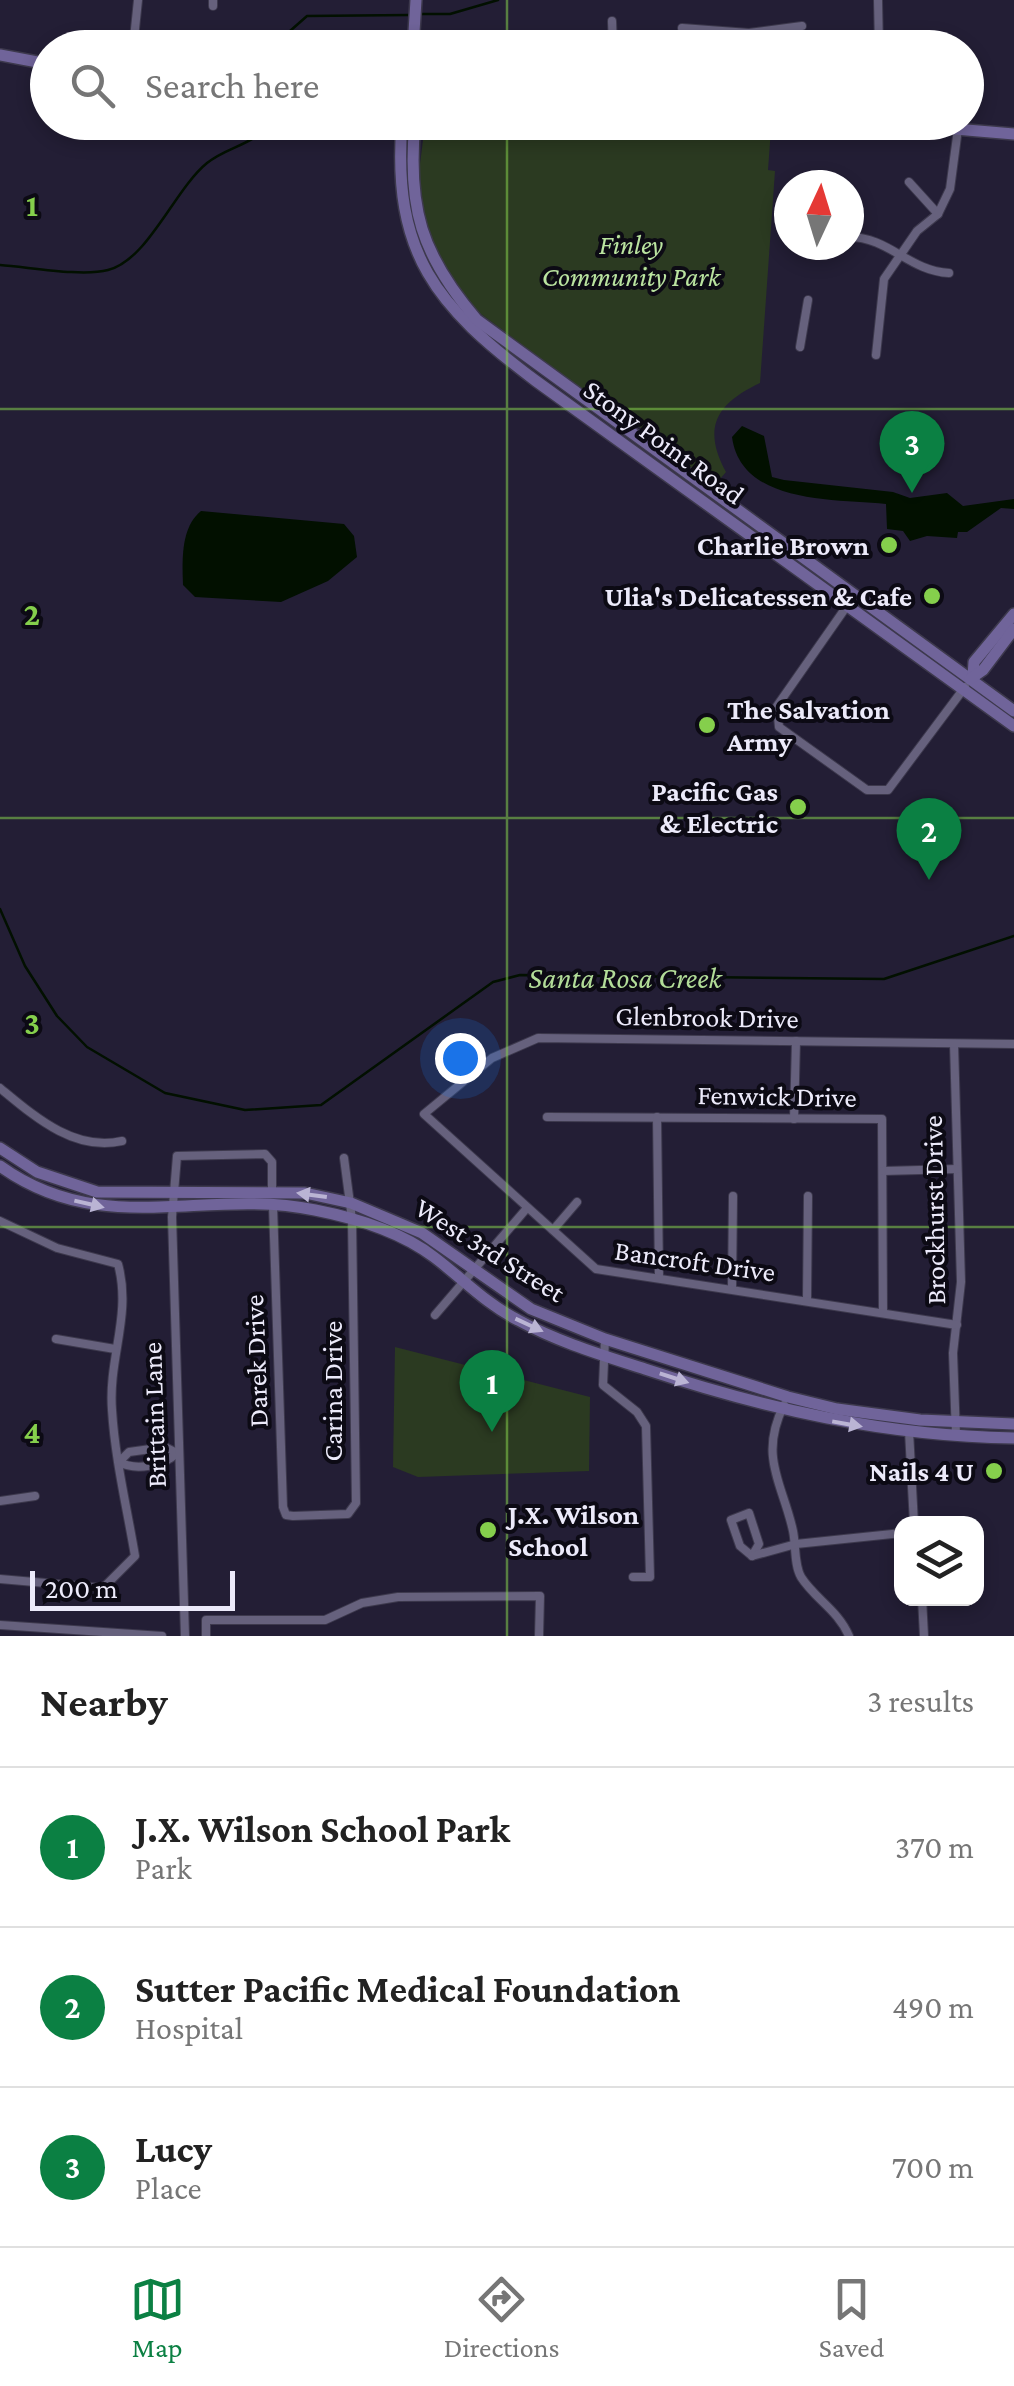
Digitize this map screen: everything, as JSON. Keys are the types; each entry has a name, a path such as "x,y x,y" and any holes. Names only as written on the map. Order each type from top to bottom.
{"main road":[{"path":"414,30 416,2"},
{"path":"0,55 30,61"},
{"path":"984,131 1014,134"},
{"name":"Stony Point Road","path":"402,140 401,185 417,253 435,289 459,320 536,381 1014,711"},
{"name":"Stony Point Road","path":"414,140 412,180 422,233 448,286 477,320 851,600"},
{"path":"401,185 415,229 422,233"},
{"path":"969,682 974,662 1014,614"},
{"path":"969,682 983,670 1014,628"},
{"name":"Stony Point Road","path":"969,682 1014,726"},
{"name":"West 3rd Street","path":"0,1148 38,1172 69,1184 122,1194 272,1199 352,1218 420,1248 516,1320 603,1355 781,1410 909,1431 1014,1424"},
{"name":"West 3rd Street","path":"0,1166 40,1189 112,1208 172,1210 304,1193 351,1203 422,1233 530,1310 605,1339 788,1397 1014,1438"}],"street":[{"path":"135,30 138,0"},
{"path":"878,0 879,30"},
{"path":"612,22 612,30"},
{"path":"772,30 802,26"},
{"path":"682,28 709,30"},
{"path":"876,354 884,278 925,222 938,214 950,189 957,140"},
{"path":"909,182 938,214"},
{"path":"864,239 878,240 921,270 949,274"},
{"path":"800,347 808,300"},
{"path":"851,600 777,706 778,727 867,790 888,790 969,682"},
{"name":"Glenbrook Drive","path":"424,1114 492,1058 538,1038 1014,1044"},
{"path":"794,1119 796,1042"},
{"name":"Brockhurst Drive","path":"954,1044 961,1282 953,1365 956,1429"},
{"path":"0,1088 40,1120 70,1136 103,1146 122,1141"},
{"name":"Bancroft Drive","path":"424,1114 596,1270 659,1276 957,1325"},
{"path":"656,1117 659,1276"},
{"name":"Fenwick Drive","path":"547,1118 882,1119 883,1313"},
{"name":"Brittain Lane","path":"185,1636 172,1210 178,1156 265,1154 272,1162 272,1199"},
{"name":"Carina Drive","path":"286,1514 348,1514 356,1504 352,1218 344,1158"},
{"path":"883,1171 957,1169"},
{"path":"732,1288 733,1196"},
{"path":"807,1300 808,1196"},
{"name":"Darek Drive","path":"272,1199 286,1514"},
{"path":"553,1230 577,1202"},
{"path":"435,1316 527,1208"},
{"path":"0,1221 57,1248 118,1264 126,1294 115,1348 111,1408 135,1556 104,1588 0,1579"},
{"path":"56,1339 115,1348"},
{"path":"605,1339 603,1386 637,1412 646,1426 650,1577 632,1577"},
{"path":"788,1397 781,1410 773,1476 796,1544 802,1579 838,1614 849,1636"},
{"path":"909,1431 914,1516"},
{"path":"165,1447 177,1454 168,1462 129,1468 120,1462 129,1452 165,1447"},
{"path":"0,1502 35,1496"},
{"path":"749,1513 759,1544 752,1556 740,1546 731,1520 749,1513"},
{"path":"752,1556 796,1544 894,1534"},
{"path":"206,1636 206,1620 325,1620 362,1603 398,1597 540,1596 539,1636"},
{"path":"922,1606 924,1636"},
{"path":"0,1625 55,1633 162,1636"}],"green space":[{"name":"Finley Community Park","path":"423,140 770,140 768,170 774,171 774,185 760,383 733,399 718,418 715,442 726,472 714,486 670,453 653,434 618,417 473,308 435,251 419,202"},
{"path":"395,1347 590,1397 589,1471 418,1477 393,1467"}],"shaded area":[{"path":"742,426 764,436 772,477 893,492 910,498 947,493 963,506 1014,499 1014,509 1001,508 967,532 958,532 957,538 927,536 910,541 903,531 887,529 886,504 792,494 752,475 739,459 732,437"},
{"path":"201,511 344,524 354,536 357,557 328,581 281,602 195,597 183,585 183,554 186,535"}],"waterway":[{"path":"417,14 450,14 498,0"},
{"path":"291,30 307,16 409,15"},
{"path":"0,265 84,272 122,264 148,239 207,163 251,140"},
{"name":"Santa Rosa Creek","path":"0,909 25,966 57,1016 87,1047 165,1093 245,1110 321,1105 493,982 520,975 884,979 1014,936"}],"place":[{"name":"Lucy","path":"912,493"},
{"name":"Charlie Brown","path":"889,545"},
{"name":"Ulia's Delicatessen & Cafe","path":"932,596"},
{"name":"The Salvation Army","path":"707,725"},
{"name":"Pacific Gas & Electric","path":"798,807"},
{"name":"Sutter Pacific Medical Foundation","path":"929,880"},
{"name":"J.X. Wilson School Park","path":"492,1432"},
{"name":"Nails 4 U","path":"994,1471"},
{"name":"J.X. Wilson School","path":"488,1530"}]}
